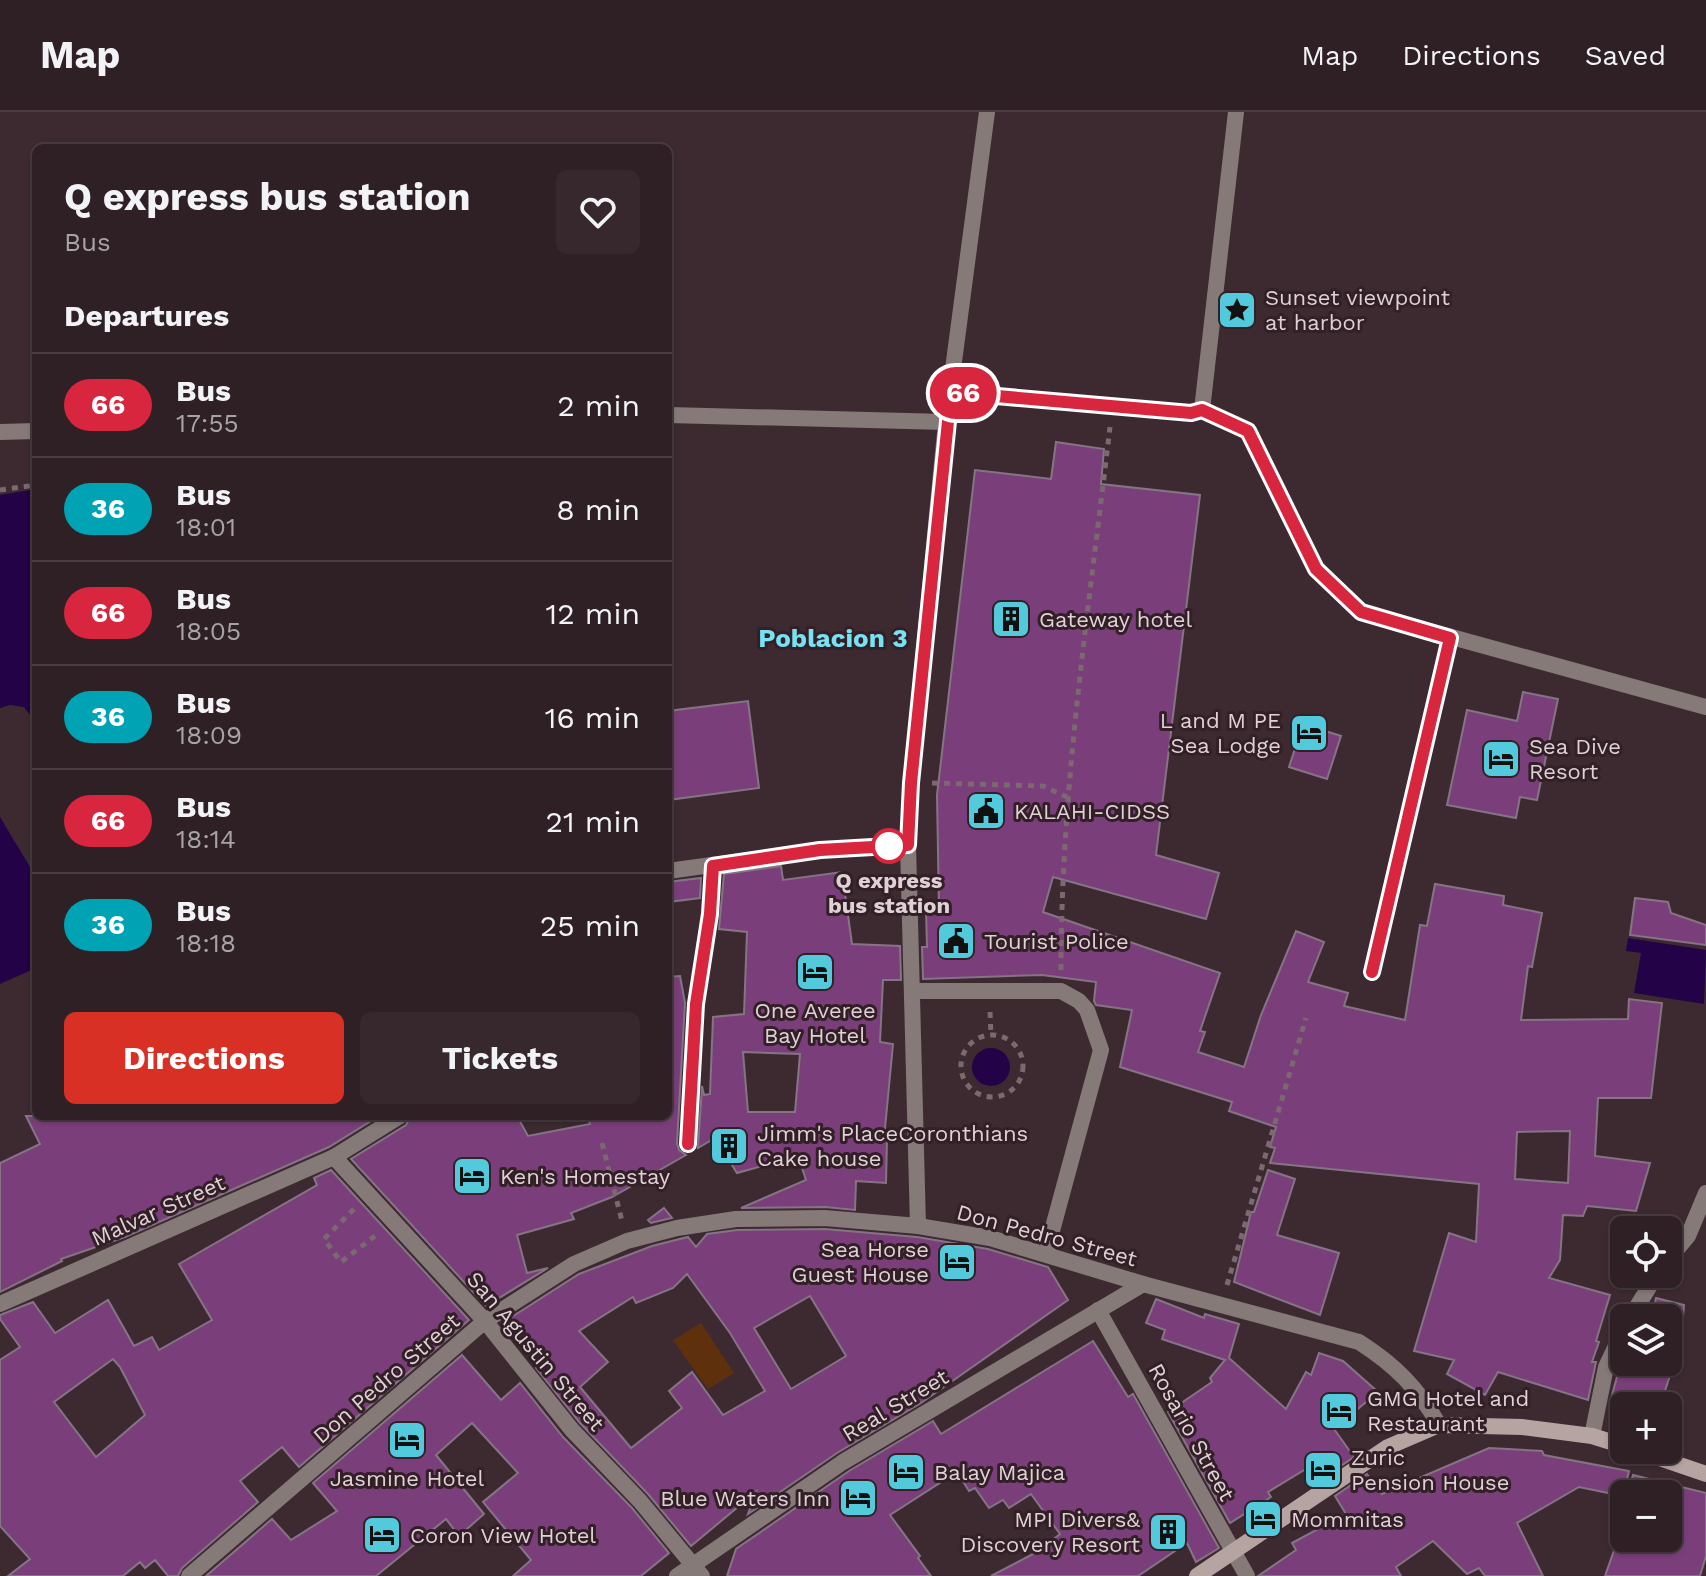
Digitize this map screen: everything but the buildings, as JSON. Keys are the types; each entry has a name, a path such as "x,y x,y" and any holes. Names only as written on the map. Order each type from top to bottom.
{"main road":[{"path":"1197,1576 1388,1447 1439,1425 1522,1427 1592,1436 1610,1442"},
{"path":"1677,1464 1706,1474"}],"street":[{"path":"918,1226 908,845 911,783 946,422 987,112"},
{"path":"1202,410 1236,112"},
{"path":"951,392 1191,413 1202,410 1248,431 1316,569 1361,612 1706,707"},
{"path":"672,415 946,422"},
{"path":"0,432 32,431"},
{"path":"1372,972 1450,638"},
{"path":"672,871 820,850 908,845"},
{"path":"688,1144 696,1004 710,914 713,866"},
{"path":"912,991 1061,991 1079,1001 1087,1010 1101,1050 1046,1253"},
{"name":"Malvar Street","path":"0,1304 334,1157 394,1120"},
{"name":"San Agustin Street","path":"334,1157 485,1321 572,1430 640,1501 697,1570"},
{"path":"1682,1243 1706,1193"},
{"name":"Don Pedro Street","path":"189,1576 485,1321 574,1264 627,1241 677,1228 736,1219 825,1218 918,1226 990,1238 1143,1284 1359,1342 1390,1362 1424,1399 1439,1425"},
{"name":"Real Street","path":"677,1576 697,1570 843,1462 1143,1284"},
{"name":"Rosario Street","path":"1098,1310 1247,1576"},
{"path":"1592,1436 1610,1359"}],"path":[{"path":"1061,991 1061,900 1067,797 1112,407"},
{"path":"0,490 32,486"},
{"path":"911,783 1043,786 1067,797"},
{"path":"1221,1305 1306,1018"},
{"path":"981,1036 1010,1040 1022,1058 1020,1078 1015,1087 994,1097 972,1090 964,1081 961,1070 965,1049 981,1036"},
{"path":"602,1143 627,1241"},
{"path":"368,1194 324,1239 341,1262 394,1221"}],"shaded area":[{"path":"32,490 32,718 24,707 10,705 0,708 0,495"},
{"path":"0,817 32,870 32,970 0,984"},
{"path":"1628,938 1706,950 1704,1004 1634,993 1641,953 1626,951"},
{"path":"991,1048 1005,1053 1010,1067 1005,1081 991,1086 977,1081 972,1067 977,1053"},
{"path":"701,1323 734,1373 708,1389 673,1340"}],"bus line":[{"name":"66","path":"688,1144 696,1004 710,914 713,866 820,850 908,845 911,783 951,392 1191,413 1202,410 1248,431 1316,569 1361,612 1450,638 1372,972"}],"place":[{"name":"Sunset viewpoint at harbor","path":"1237,310"},
{"name":"Gateway hotel","path":"1011,619"},
{"name":"L and M PE Sea Lodge","path":"1309,733"},
{"name":"Sea Dive Resort","path":"1501,759"},
{"name":"KALAHI-CIDSS","path":"986,811"},
{"name":"Q express bus station","path":"889,846"},
{"name":"Tourist Police","path":"956,941"},
{"name":"One Averee Bay Hotel","path":"815,972"},
{"name":"Jimm's PlaceCoronthians Cake house","path":"729,1146"},
{"name":"Ken's Homestay","path":"472,1176"},
{"name":"Sea Horse Guest House","path":"957,1262"},
{"name":"GMG Hotel and Restaurant","path":"1339,1411"},
{"name":"Jasmine Hotel","path":"407,1440"},
{"name":"Zuric Pension House","path":"1323,1470"},
{"name":"Balay Majica","path":"906,1472"},
{"name":"Blue Waters Inn","path":"858,1498"},
{"name":"Mommitas","path":"1263,1519"},
{"name":"MPI Divers& Discovery Resort","path":"1168,1532"},
{"name":"Coron View Hotel","path":"382,1535"}],"district":[{"name":"Poblacion 3","path":"833,638"}]}
